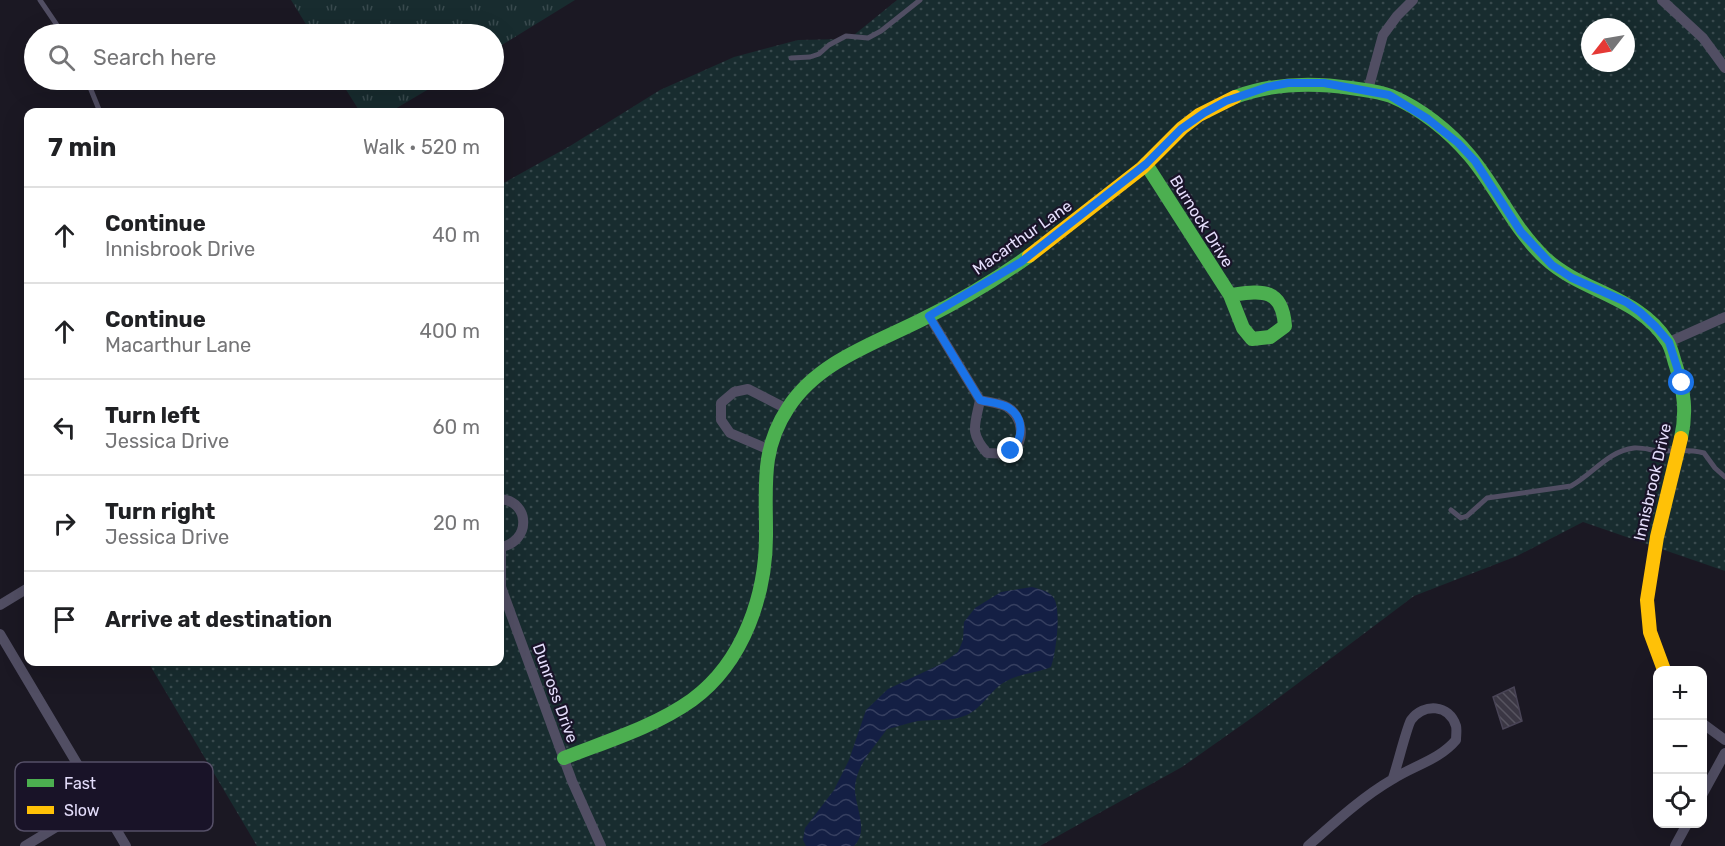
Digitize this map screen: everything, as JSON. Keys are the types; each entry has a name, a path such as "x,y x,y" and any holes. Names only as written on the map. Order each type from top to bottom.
{"street":[{"path":"1368,90 1383,34 1413,0"},
{"path":"1662,0 1703,38 1725,68"},
{"name":"Macarthur Lane","path":"564,758 648,724 695,698 718,674 738,646 753,613 762,584 767,535 764,495 770,450 787,409 795,398 826,370 849,356 929,316 1021,262 1146,164 1181,129 1226,101 1267,87 1288,83 1324,83 1389,95 1406,104 1458,143 1475,161 1521,232 1552,265 1572,278 1626,302 1640,312"},
{"name":"Burnock Drive","path":"1146,164 1230,296"},
{"name":"Innisbrook Drive","path":"1640,312 1669,342 1682,383 1685,405 1683,429 1653,551 1646,608 1652,638 1662,666"},
{"path":"929,316 980,400 974,430 977,441 987,453 1000,454 1011,451 1019,443 1021,431 1017,417 1008,407 980,400"},
{"path":"1669,342 1725,317"},
{"path":"770,450 730,433 721,420 721,403 734,392 748,390 787,409"},
{"name":"Dunross Drive","path":"504,500 511,501 517,506 523,519 521,534 516,540 504,545"},
{"path":"0,605 24,590"},
{"name":"Dunross Drive","path":"504,595 564,758 601,846"},
{"path":"0,634 76,762"},
{"path":"1308,846 1347,810 1393,778 1446,752 1456,740 1456,725 1446,712 1434,706 1421,711 1410,721 1393,778"},
{"path":"1707,727 1725,740"},
{"path":"1707,786 1725,753"},
{"path":"1675,846 1685,828"},
{"path":"25,846 50,831"},
{"path":"117,831 126,846"}],"lane":[{"path":"40,0 56,24"},
{"path":"791,58 819,54 829,45 846,36 868,38 881,31 920,0"},
{"path":"91,90 98,108"},
{"path":"1451,510 1461,518 1467,516 1487,498 1571,486 1620,451 1639,447 1662,451 1678,449 1704,453 1725,477"}],"green space":[{"path":"291,0 575,0 504,44 504,24 306,24"},
{"path":"897,0 1725,0 1725,571 1583,522 1517,556 1414,596 1253,717 1182,767 1040,846 257,846 213,772 213,762 207,762 150,666 504,666 504,183 570,146 660,90 734,57 798,40 849,39"},
{"path":"346,90 427,90 397,108 358,108"}],"water":[{"path":"1032,587 1049,593 1056,602 1057,631 1051,667 1009,680 998,687 970,714 947,720 918,721 887,729 867,756 856,778 855,794 861,825 859,840 854,846 806,846 803,840 805,828 834,790 849,760 866,710 888,689 941,664 958,652 963,640 964,622 975,608 1001,592"}],"building":[{"path":"1514,687 1522,721 1503,729 1493,697"}],"traffic: fast":[{"path":"1235,97 1278,86 1336,86 1391,96 1434,121 1470,156 1514,221 1545,258 1575,279 1626,304 1641,314 1667,341 1683,393 1684,419 1681,438"},
{"path":"1146,164 1230,295 1243,328 1252,339 1270,337 1285,326 1280,304 1268,294 1230,295"},
{"path":"564,758 630,733 677,710 710,684 739,646 757,602 762,578 769,453 779,423 800,392 815,378 849,355 950,305 1029,256"}],"traffic: slow":[{"path":"1029,256 1142,168 1182,128 1199,115 1235,97"},
{"path":"1663,666 1650,632 1647,600 1657,537 1681,438"}],"route":[{"path":"1011,451 1019,443 1021,431 1017,417 1008,407 980,400 929,316 1021,262 1146,164 1181,129 1204,113 1226,101 1267,87 1288,83 1324,83 1389,95 1428,119 1458,143 1475,161 1521,232 1552,265 1572,278 1626,302 1656,327 1669,342 1682,383"}]}
